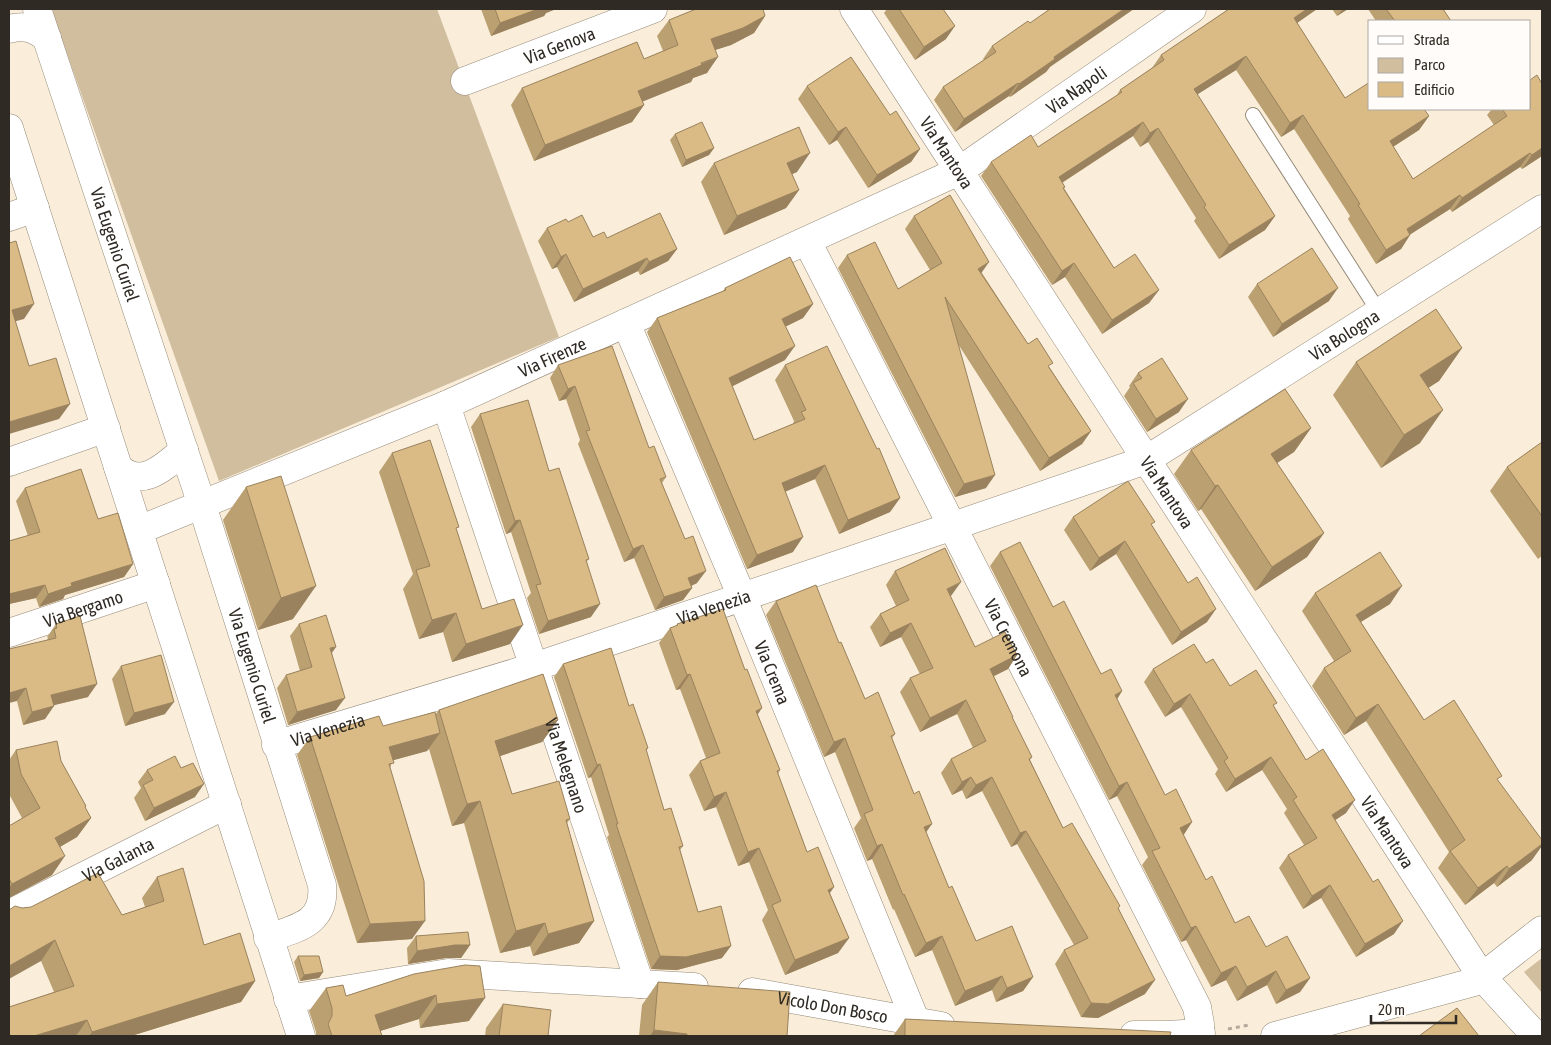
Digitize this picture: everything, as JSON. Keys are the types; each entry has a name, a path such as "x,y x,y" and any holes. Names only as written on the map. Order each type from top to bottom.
{"street":[{"name":"Via Eugenio Curiel","path":"37,9 202,505 276,745 322,885 322,904 313,918 297,928 268,938"},
{"name":"Via Genova","path":"465,81 654,9"},
{"name":"Via Mantova","path":"854,9 1482,977 1536,1036"},
{"name":"Via Napoli","path":"959,171 1192,9"},
{"path":"9,29 27,26 46,38"},
{"path":"9,128 301,1036"},
{"name":"Via Firenze","path":"139,530 446,405 959,171"},
{"path":"9,218 35,208"},
{"name":"Via Bologna","path":"1146,460 1542,209"},
{"name":"Via Cremona","path":"807,241 954,526 1197,1008 1200,1035"},
{"name":"Via Crema","path":"626,323 742,596 916,1022"},
{"name":"Via Melegnano","path":"446,405 640,984"},
{"path":"9,462 106,428"},
{"path":"118,467 127,474 141,477 163,468 184,450"},
{"name":"Via Venezia","path":"276,745 534,667 1146,460"},
{"name":"Via Bergamo","path":"9,633 156,584"},
{"name":"Via Galanta","path":"9,914 227,804"},
{"path":"1275,1036 1465,985 1482,977 1542,930"},
{"name":"Vicolo Don Bosco","path":"288,999 448,974 719,988 916,1022 962,1028"},
{"path":"1110,1034 1200,1035"}],"lane":[{"path":"1253,115 1380,312"}],"green space":[{"path":"51,9 437,9 559,337 219,481"},
{"path":"1542,958 1542,993 1524,972"}],"building":[{"path":"495,9 538,9 500,23"},
{"path":"696,9 763,9 765,16 743,28 711,39 718,57 638,91 644,105 545,145 522,88 637,42 644,59 678,45 669,20"},
{"path":"899,9 943,9 955,26 924,47"},
{"path":"1050,9 1124,9 1054,57 1055,59 1019,84 964,119 943,87 996,52 992,46 1028,21 1030,23"},
{"path":"1229,9 1307,9 1294,18 1345,98 1368,83 1368,110 1425,110 1429,116 1390,141 1413,179 1507,116 1503,110 1531,110 1531,79 1537,75 1542,84 1542,148 1532,155 1530,153 1462,198 1460,195 1407,229 1410,235 1386,250 1358,205 1360,204 1303,115 1290,123 1246,56 1194,89 1275,216 1229,245 1204,207 1206,205 1158,128 1150,133 1143,122 1059,177 1065,187 1063,188 1114,268 1135,254 1159,290 1112,320 1074,263 1062,271 991,162 1031,135 1038,147 1122,92 1120,90 1164,60 1161,55"},
{"path":"1386,9 1443,9 1450,20 1394,20"},
{"path":"851,57 890,115 896,111 920,149 877,175 846,127 838,132 807,86"},
{"path":"702,122 714,148 686,160 675,134"},
{"path":"799,127 810,153 787,163 799,190 737,216 714,163"},
{"path":"950,195 989,262 978,269 1028,344 1037,338 1053,363 1048,366 1091,431 1049,458 945,297 995,475 964,484 847,255 875,242 898,289 942,263 914,216"},
{"path":"660,213 677,249 649,262 647,258 583,289 566,254 561,257 547,228 566,219 568,222 582,215 593,237 604,232 607,238"},
{"path":"16,241 34,304 12,310 29,366 56,358 70,404 9,422 9,243"},
{"path":"1312,248 1338,288 1282,324 1257,284"},
{"path":"790,257 813,304 782,319 795,346 729,378 754,440 805,419 801,412 806,410 785,365 827,346 877,449 879,448 900,498 848,520 825,465 782,483 803,537 757,555 657,318 726,290 725,288"},
{"path":"1436,309 1462,348 1420,375 1443,410 1404,435 1356,362"},
{"path":"612,346 649,448 654,446 666,477 660,479 685,539 693,536 706,571 688,578 692,588 664,597 643,545 633,549 586,431 590,430 575,386 568,389 558,365"},
{"path":"1162,358 1188,399 1156,419 1133,383 1142,378 1138,373"},
{"path":"1285,389 1311,428 1271,454 1324,533 1272,567 1218,485 1215,486 1191,450"},
{"path":"528,400 549,471 559,468 589,559 586,560 600,604 548,621 536,585 541,584 520,520 515,521 480,414"},
{"path":"430,440 459,527 456,528 482,609 514,599 523,625 466,644 456,613 432,620 416,570 430,566 392,453"},
{"path":"1542,442 1542,516 1507,467"},
{"path":"81,469 98,519 118,513 133,564 71,583 72,586 48,594 45,585 9,594 9,541 40,532 25,488"},
{"path":"281,476 316,586 281,598 246,487"},
{"path":"1128,481 1155,522 1151,524 1188,583 1197,577 1216,609 1181,632 1125,541 1099,558 1073,517"},
{"path":"1020,542 1053,607 1064,601 1101,674 1111,669 1122,691 1115,695 1165,795 1176,789 1192,822 1180,828 1206,880 1212,876 1235,923 1249,916 1266,947 1287,936 1310,978 1286,990 1276,971 1247,987 1236,966 1221,973 1196,926 1191,928 1152,851 1160,848 1127,782 1119,786 1000,552"},
{"path":"945,548 961,582 947,589 975,647 1005,632 1017,655 990,669 1032,757 1029,759 1063,828 1072,823 1120,906 1118,908 1155,980 1108,1004 1091,1003 1064,950 1088,938 1026,831 1020,833 992,777 976,785 971,777 962,782 951,759 986,741 966,700 930,718 910,678 933,668 911,623 890,633 880,614 909,600 895,571"},
{"path":"1380,552 1402,586 1356,615 1424,720 1454,700 1502,776 1497,779 1542,840 1542,844 1509,869 1507,866 1478,888 1450,851 1465,840 1378,704 1356,718 1324,668 1351,651 1315,593"},
{"path":"816,585 839,643 841,642 865,699 878,692 895,734 891,736 914,794 919,791 932,824 924,827 949,888 952,886 976,941 1012,926 1033,977 1007,988 1002,976 965,991 942,936 926,943 903,895 882,844 877,846 864,814 873,810 845,738 834,742 776,601"},
{"path":"723,609 745,670 747,669 762,708 756,711 780,770 777,771 807,852 818,847 834,887 828,890 849,938 795,960 772,905 781,901 759,848 748,852 726,792 714,797 700,761 720,753 690,674 687,675 670,628"},
{"path":"326,615 336,647 330,648 345,698 297,712 286,675 312,667 299,624"},
{"path":"80,616 97,684 51,695 54,706 32,712 26,688 9,693 9,649 56,638 54,629 57,628 56,624"},
{"path":"1194,644 1206,663 1213,659 1230,686 1256,670 1277,703 1273,705 1306,760 1323,749 1355,800 1332,815 1373,882 1378,879 1403,921 1365,944 1330,885 1312,896 1288,855 1317,838 1293,800 1297,797 1271,757 1235,779 1224,761 1228,758 1190,694 1174,704 1153,669"},
{"path":"611,648 629,706 633,704 648,748 646,749 664,810 671,808 683,846 679,847 698,912 721,906 731,946 686,957 660,956 616,824 618,824 600,764 597,765 563,664"},
{"path":"161,655 174,702 134,713 121,666"},
{"path":"543,674 558,720 495,741 512,794 559,781 570,819 566,820 594,921 548,934 545,923 516,931 480,801 467,804 439,710"},
{"path":"435,712 440,733 389,747 394,763 389,764 424,881 425,921 370,924 310,737 379,716 383,726"},
{"path":"57,741 61,761 91,818 55,838 65,856 12,884 9,879 9,826 40,808 21,774 16,750"},
{"path":"175,756 181,768 193,763 204,784 154,808 143,785 153,780 147,770"},
{"path":"183,868 204,945 240,933 255,981 92,1032 87,1020 34,1036 10,1036 9,1007 74,986 55,940 9,966 9,910 15,906 22,908 31,907 98,873 122,915 164,901 157,877"},
{"path":"468,932 470,945 455,945 417,951 416,936"},
{"path":"298,956 319,956 323,972 304,975"},
{"path":"465,965 480,966 485,998 437,1004 436,995 375,1015 382,1036 332,1036 328,1024 332,1016 332,1008 326,988 343,985 346,996 414,974"},
{"path":"658,982 790,992 787,1036 687,1036 687,1034 654,1030"},
{"path":"503,1004 551,1010 548,1036 499,1036"},
{"path":"1457,1008 1479,1036 1419,1036"},
{"path":"905,1019 1171,1032 1170,1036 905,1036"}]}
